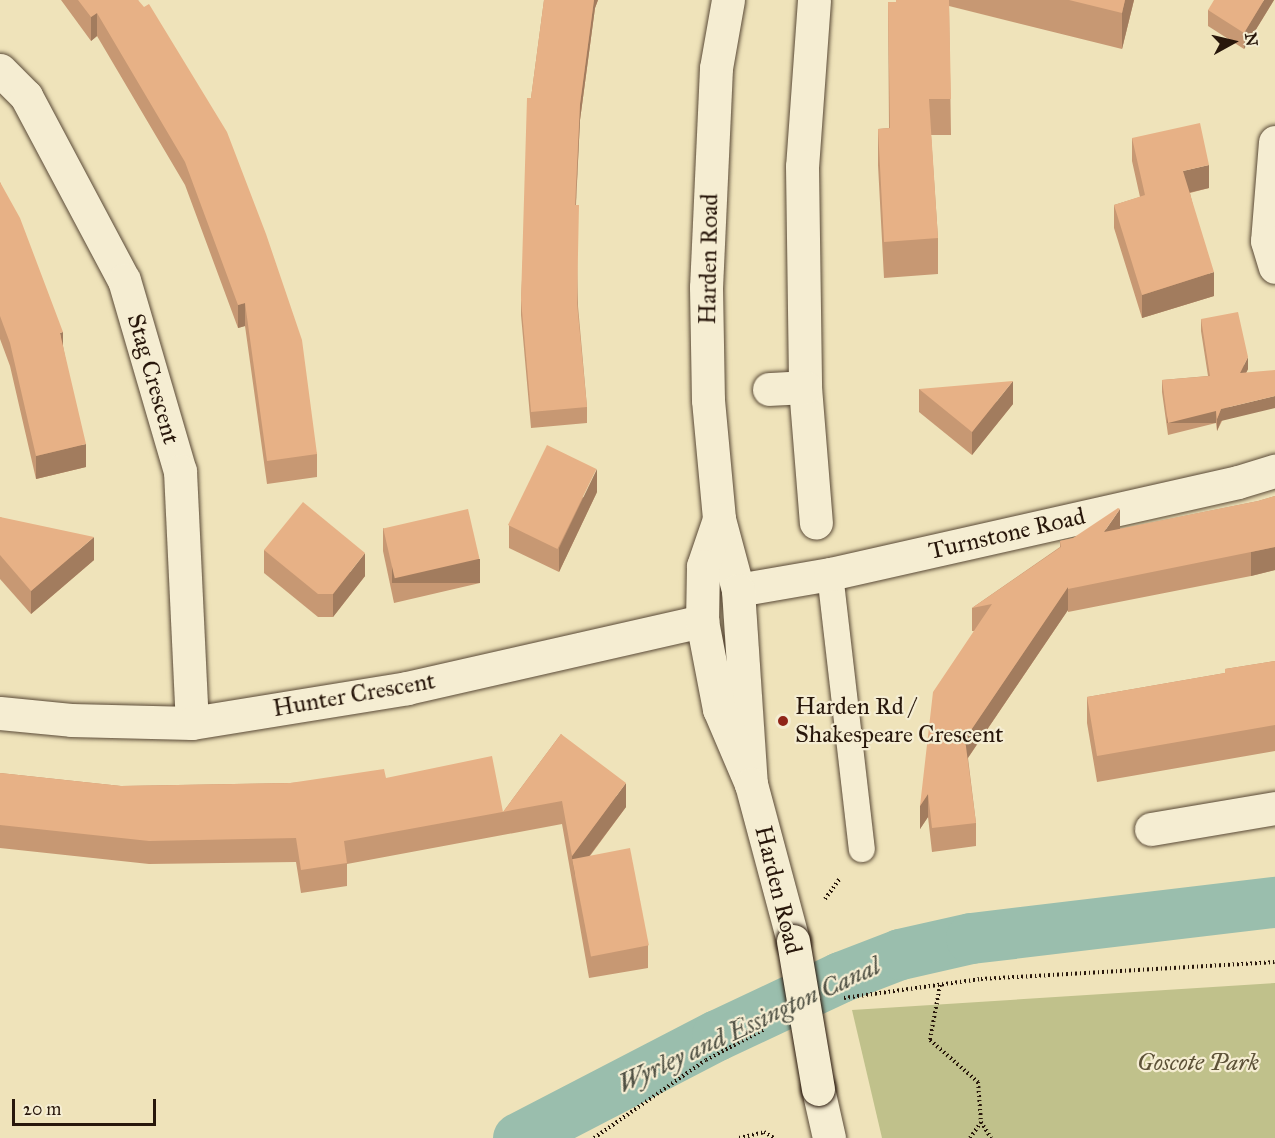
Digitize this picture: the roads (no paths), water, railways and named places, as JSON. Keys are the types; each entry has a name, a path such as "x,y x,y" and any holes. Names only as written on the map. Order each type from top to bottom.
{"street":[{"name":"Harden Road","path":"728,0 716,68 706,287 708,400 719,519 738,590 751,784"},
{"path":"814,0 802,166 805,387 816,523"},
{"name":"Stag Crescent","path":"0,70 26,96 124,280 180,471 192,723"},
{"path":"1275,142 1267,241 1275,267"},
{"path":"769,389 805,387"},
{"name":"Turnstone Road","path":"738,590 830,574 1238,482 1275,471"},
{"name":"Harden Road","path":"719,519 703,566 702,621 719,709 751,784 793,941 818,1089 830,1138"},
{"name":"Hunter Crescent","path":"0,713 71,720 192,723 407,688 702,621"},
{"path":"1151,829 1275,808"}],"lane":[{"path":"830,574 862,849"}],"waterway":[{"name":"Wyrley and Essington Canal","path":"518,1138 717,1035 840,977 900,954 971,938 1275,902"}],"place":[{"name":"Harden Rd / Shakespeare Crescent","path":"783,721"}],"park label":[{"name":"Goscote Park","path":"1198,1063"}]}
